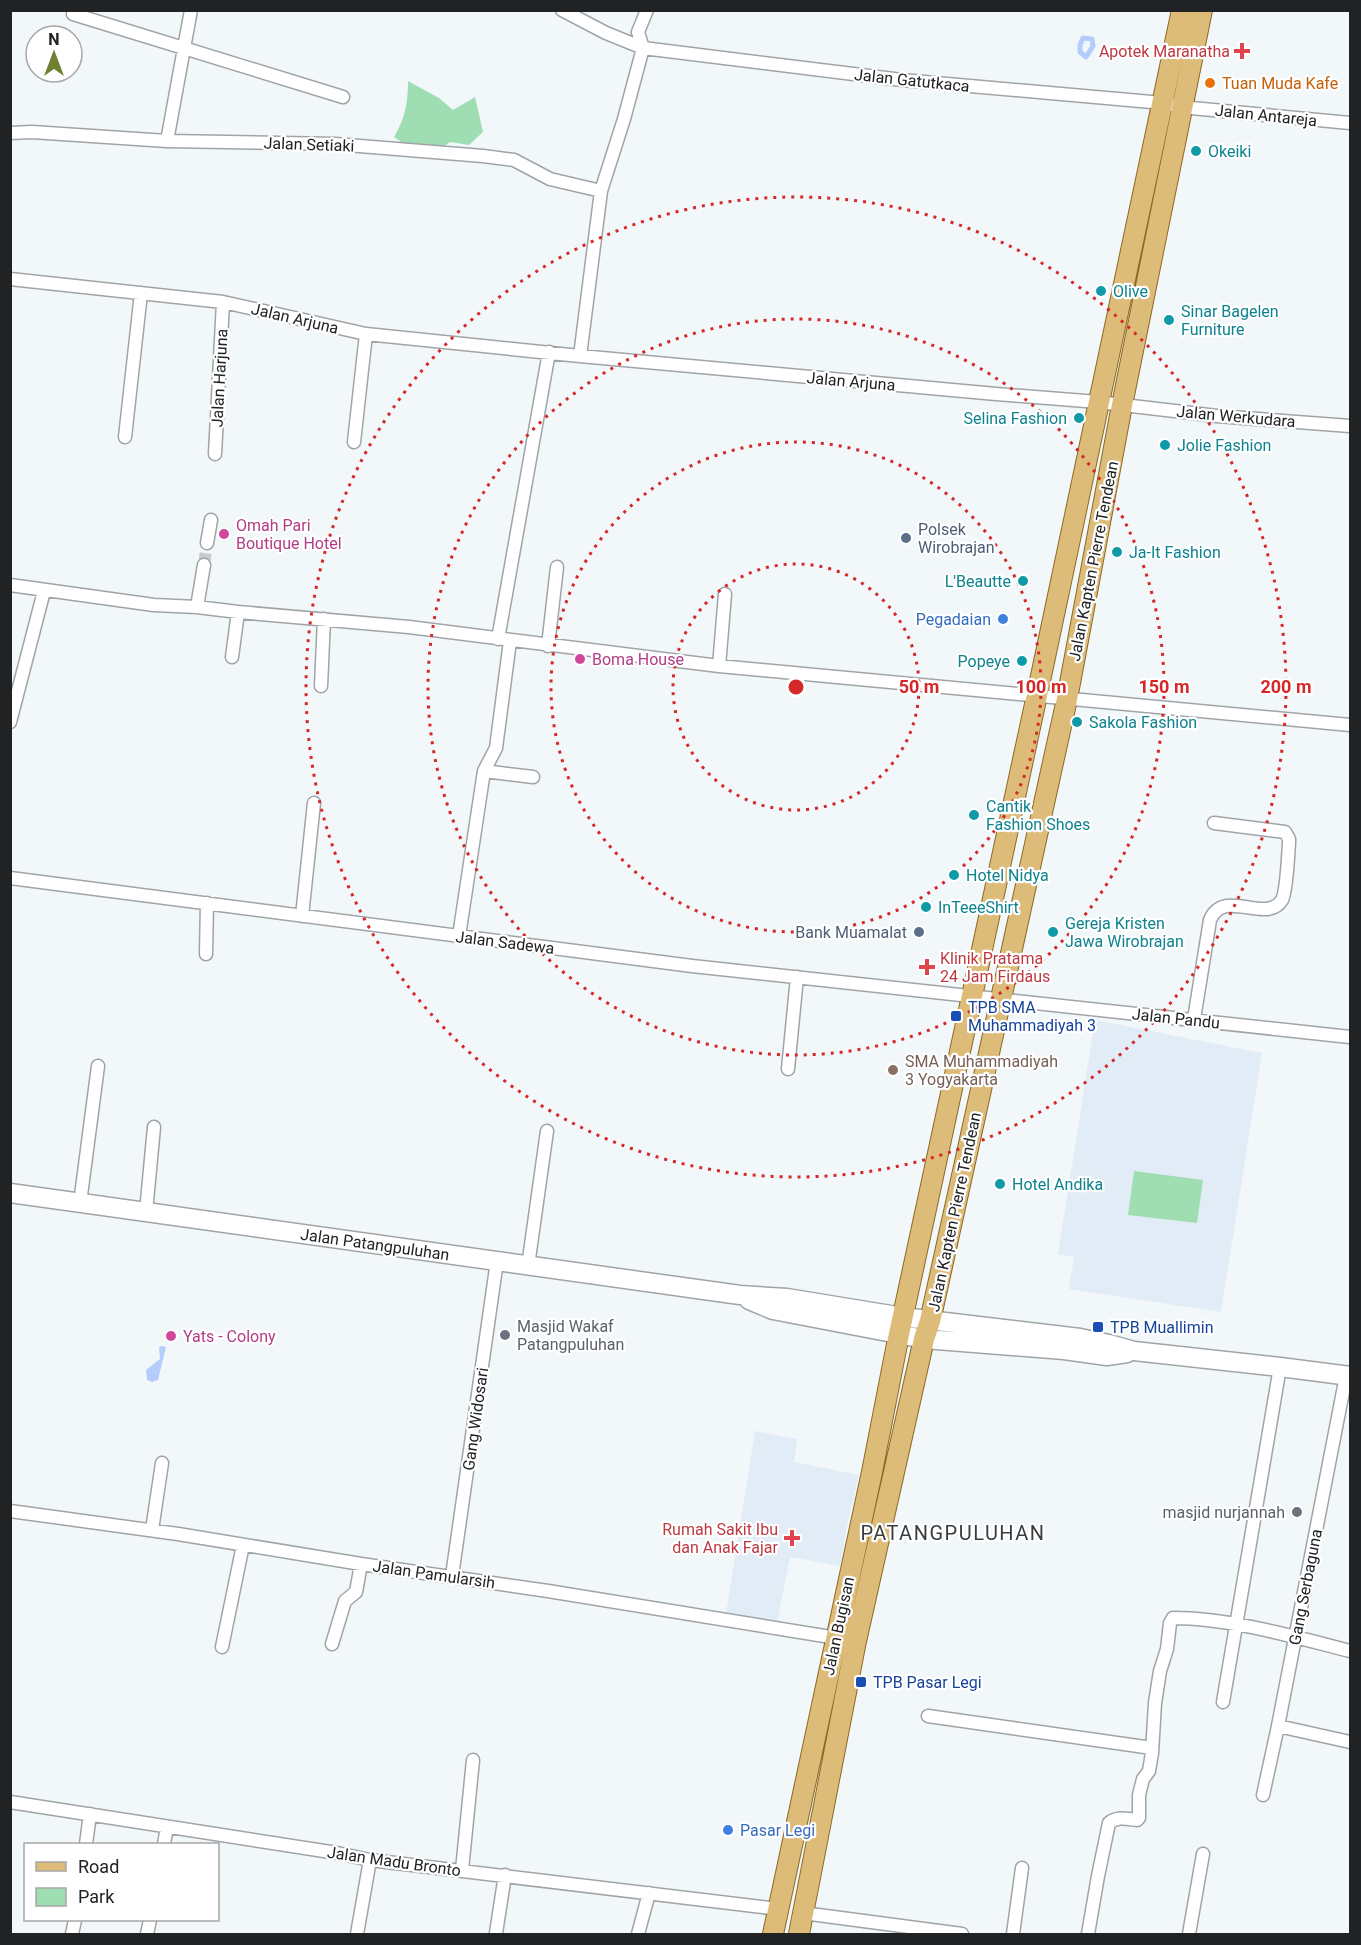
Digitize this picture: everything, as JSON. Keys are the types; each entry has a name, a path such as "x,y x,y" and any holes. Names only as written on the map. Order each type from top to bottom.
{"main road":[{"name":"Jalan Kapten Pierre Tendean","path":"927,1330 1067,699 1122,405 1172,105 1182,10"},
{"name":"Jalan Kapten Pierre Tendean","path":"901,1325 1098,402 1172,105 1202,10"},
{"name":"Jalan Bugisan","path":"773,1935 872,1472 901,1325"},
{"name":"Jalan Bugisan","path":"799,1935 856,1641 927,1330"},
{"path":"778,1909 803,1913"}],"street":[{"path":"167,141 191,10"},
{"name":"Jalan Gatutkaca","path":"562,10 606,33 643,48 902,80 1172,105"},
{"path":"580,356 602,191 643,48 638,32 646,10"},
{"path":"73,14 343,97"},
{"name":"Jalan Antareja","path":"1172,105 1350,123"},
{"name":"Jalan Setiaki","path":"10,133 32,132 167,141 335,144 483,156 514,160 550,179 602,191"},
{"name":"Jalan Arjuna","path":"10,279 223,302 366,334 580,356 1122,405"},
{"path":"124,437 141,293"},
{"name":"Jalan Harjuna","path":"215,454 223,302"},
{"path":"354,442 366,334"},
{"path":"459,936 484,771 496,748 504,640 549,352"},
{"name":"Jalan Werkudara","path":"1122,405 1217,416 1350,426"},
{"path":"207,543 211,520"},
{"path":"197,607 204,565"},
{"path":"548,645 557,567"},
{"path":"10,585 154,605 324,619 719,666 1350,725"},
{"path":"10,722 44,591"},
{"path":"719,666 725,594"},
{"path":"232,657 238,612"},
{"path":"321,686 324,619"},
{"path":"484,771 533,777"},
{"path":"302,916 314,803"},
{"path":"1194,1019 1213,913 1224,906 1268,909 1276,906 1284,895 1289,843 1285,832 1214,823"},
{"name":"Jalan Sadewa","path":"10,878 692,966 1001,1001"},
{"path":"206,954 207,903"},
{"path":"788,1069 797,977"},
{"name":"Jalan Pandu","path":"1001,1001 1194,1019 1350,1037"},
{"path":"81,1203 98,1066"},
{"path":"146,1212 154,1127"},
{"path":"528,1266 547,1131"},
{"name":"Jalan Patangpuluhan","path":"10,1193 740,1295 773,1310 927,1330 1080,1338 1134,1352 1348,1376"},
{"name":"Gang Widosari","path":"452,1576 497,1262"},
{"path":"1223,1702 1280,1367"},
{"name":"Gang Serbaguna","path":"1263,1795 1348,1376"},
{"path":"152,1530 162,1463"},
{"name":"Jalan Pamularsih","path":"10,1511 152,1530 361,1564 452,1576 856,1641"},
{"path":"222,1647 243,1545"},
{"path":"332,1644 345,1601 356,1592 361,1564"},
{"path":"1088,1935 1109,1823 1124,1818 1137,1820 1139,1818 1139,1796 1143,1779 1149,1771 1160,1671 1173,1618 1236,1625 1350,1651"},
{"path":"927,1716 1152,1748"},
{"path":"1278,1726 1350,1742"},
{"path":"462,1870 473,1760"},
{"name":"Jalan Madu Bronto","path":"10,1802 370,1860 778,1909"},
{"path":"86,1843 90,1814"},
{"path":"164,1843 167,1827"},
{"path":"1189,1935 1203,1854"},
{"path":"357,1935 370,1860"},
{"path":"1013,1935 1022,1868"},
{"path":"496,1934 505,1875"},
{"path":"638,1935 649,1893"},
{"path":"803,1913 962,1935"}],"shaded area":[{"path":"1095,1020 1262,1053 1221,1312 1069,1289 1074,1257 1058,1254"},
{"name":"Rumah Sakit Ibu dan Anak Fajar","path":"755,1431 797,1439 794,1462 859,1475 840,1566 790,1557 777,1623 726,1614"}],"green space":[{"path":"408,81 439,98 453,110 475,97 483,132 469,145 450,142 435,153 395,151 400,141 394,137 405,110"},
{"path":"1134,1171 1203,1180 1197,1223 1128,1215"}],"water":[{"path":"166,1347 158,1380 152,1382 147,1380 146,1370 160,1359 159,1348"}],"waterway":[{"path":"1083,38 1092,39 1093,46 1086,57 1080,52 1083,38"}],"tunnel":[{"path":"204,565 207,543"}],"place":[{"name":"Apotek Maranatha","path":"1242,51"},
{"name":"Tuan Muda Kafe","path":"1210,83"},
{"name":"Okeiki","path":"1196,151"},
{"name":"Olive","path":"1101,291"},
{"name":"Sinar Bagelen Furniture","path":"1169,320"},
{"name":"Selina Fashion","path":"1079,418"},
{"name":"Jolie Fashion","path":"1165,445"},
{"name":"Omah Pari Boutique Hotel","path":"224,534"},
{"name":"Polsek Wirobrajan","path":"906,538"},
{"name":"Ja-It Fashion","path":"1117,552"},
{"name":"L'Beautte","path":"1023,581"},
{"name":"Pegadaian","path":"1003,619"},
{"name":"Boma House","path":"580,659"},
{"name":"Popeye","path":"1022,661"},
{"name":"Sakola Fashion","path":"1077,722"},
{"name":"Cantik Fashion Shoes","path":"974,815"},
{"name":"Hotel Nidya","path":"954,875"},
{"name":"InTeeeShirt","path":"926,907"},
{"name":"Bank Muamalat","path":"919,932"},
{"name":"Gereja Kristen Jawa Wirobrajan","path":"1053,932"},
{"name":"Klinik Pratama 24 Jam Firdaus","path":"927,967"},
{"name":"TPB SMA Muhammadiyah 3","path":"956,1016"},
{"name":"SMA Muhammadiyah 3 Yogyakarta","path":"893,1070"},
{"name":"Hotel Andika","path":"1000,1184"},
{"name":"TPB Muallimin","path":"1098,1327"},
{"name":"Masjid Wakaf Patangpuluhan","path":"505,1335"},
{"name":"Yats - Colony","path":"171,1336"},
{"name":"masjid nurjannah","path":"1297,1512"},
{"name":"Rumah Sakit Ibu dan Anak Fajar","path":"792,1538"},
{"name":"TPB Pasar Legi","path":"861,1682"},
{"name":"Pasar Legi","path":"728,1830"}],"district":[{"name":"PATANGPULUHAN","path":"953,1533"}]}
